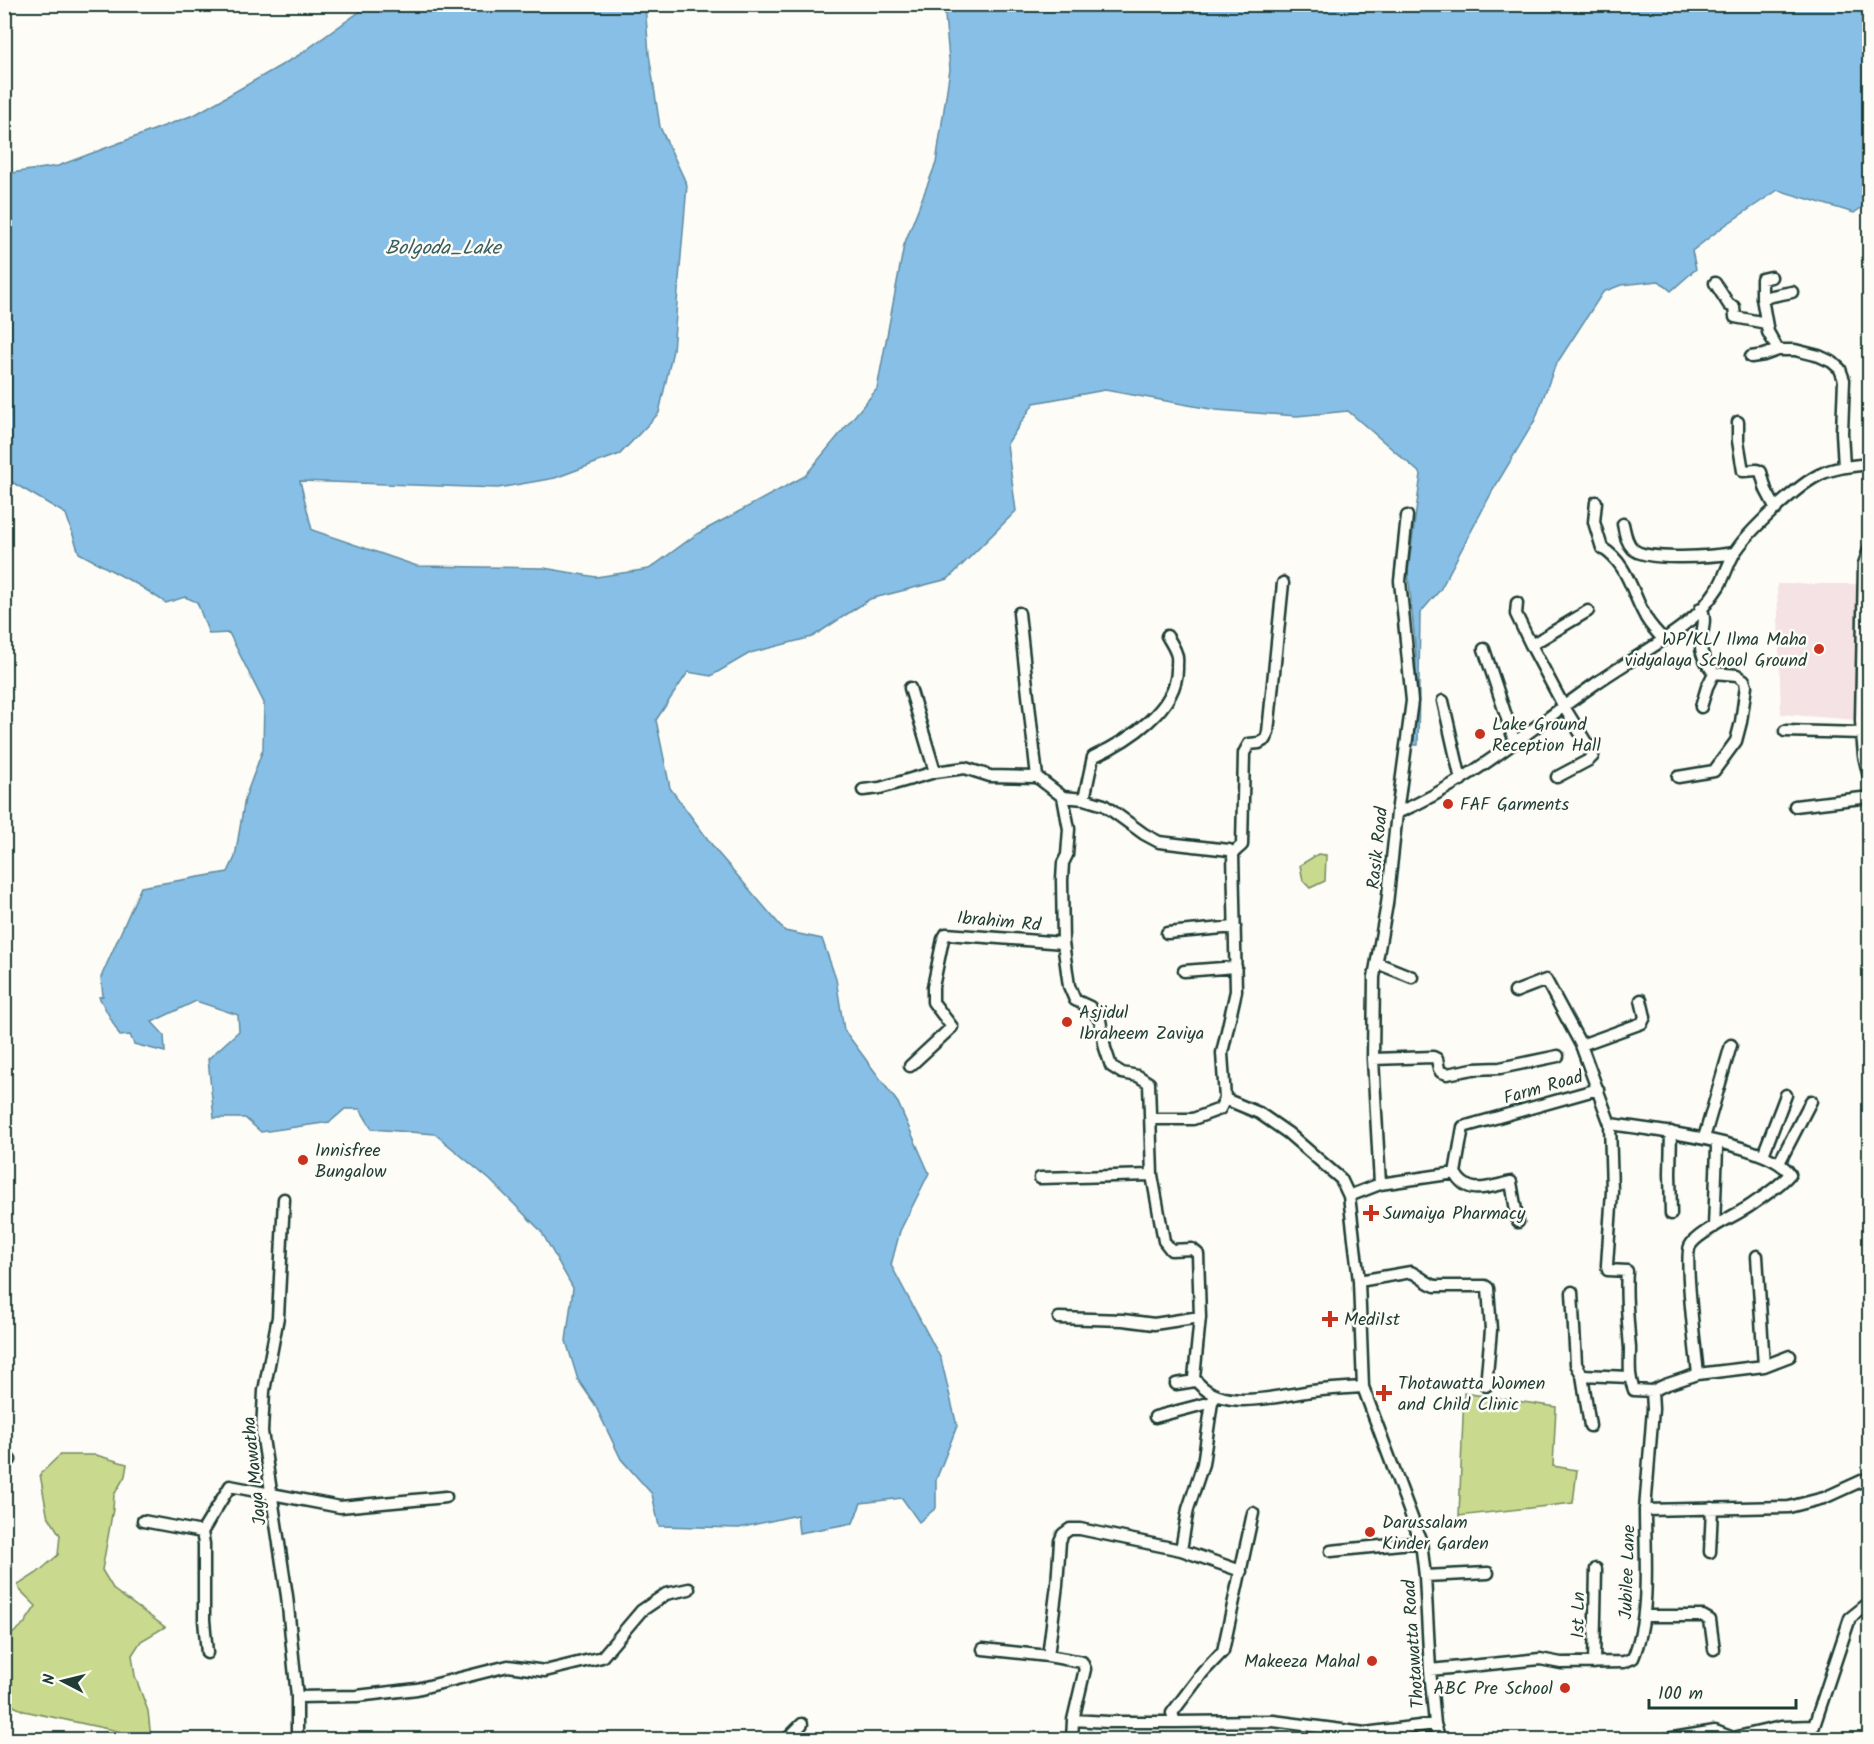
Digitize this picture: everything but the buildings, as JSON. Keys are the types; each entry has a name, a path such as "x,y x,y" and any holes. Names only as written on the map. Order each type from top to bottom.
{"street":[{"path":"1771,277 1762,279 1762,298 1768,332 1778,350"},
{"path":"1715,283 1729,305 1734,307 1735,316 1766,323"},
{"path":"1762,298 1792,292"},
{"path":"1751,357 1778,350 1795,350 1819,356 1840,369 1844,380 1842,432 1844,467"},
{"path":"1738,422 1738,441 1743,471 1761,472 1766,490 1776,509"},
{"path":"1397,813 1461,780 1595,684 1664,640 1692,619 1719,586 1734,554 1750,533 1819,474 1844,467 1869,464"},
{"path":"1596,502 1594,522 1602,548 1622,564 1645,617 1664,640"},
{"name":"Rasik Road","path":"1380,1184 1373,1059 1374,977 1388,904 1412,701 1400,581 1407,516"},
{"path":"1623,524 1627,541 1634,551 1642,555 1688,557 1734,554"},
{"path":"1869,547 1864,564 1867,632 1862,733 1869,781"},
{"path":"1150,1119 1193,1119 1220,1108 1225,1099 1222,1053 1236,991 1233,853 1242,845 1244,753 1249,744 1259,743 1266,739 1269,732 1284,583"},
{"path":"1517,603 1516,614 1531,645 1593,756 1557,777"},
{"path":"1678,777 1714,771 1736,741 1746,687 1744,680 1737,675 1714,673 1706,663 1700,649 1704,614 1701,608"},
{"path":"1531,645 1588,611"},
{"path":"1019,614 1037,777"},
{"path":"1084,799 1093,757 1115,747 1157,715 1168,699 1178,679 1177,654 1167,636"},
{"path":"1484,649 1515,742"},
{"path":"1701,707 1714,673"},
{"path":"910,688 935,772"},
{"path":"1443,701 1461,780"},
{"path":"1785,731 1862,733"},
{"path":"863,790 880,788 935,772 965,768 990,776 1037,777 1063,797 1084,799 1104,805 1159,842 1229,850 1233,853"},
{"path":"1063,797 1069,829 1062,880 1063,943 1069,986 1075,1000 1090,1006 1100,1020 1111,1066 1122,1073 1138,1076 1149,1083 1152,1175 1164,1241 1171,1250 1192,1249 1198,1254 1200,1317 1194,1378 1200,1388 1214,1399"},
{"path":"1795,806 1869,797"},
{"path":"1167,933 1235,927"},
{"name":"Ibrahim Rd","path":"910,1066 952,1027 933,1002 933,987 942,939 946,934 1063,943"},
{"path":"1377,963 1412,977"},
{"path":"1184,971 1236,967"},
{"path":"1515,992 1546,980 1581,1045 1598,1089"},
{"path":"1581,1045 1642,1023 1645,1017 1641,1000"},
{"path":"1704,1138 1731,1046"},
{"path":"1373,1059 1433,1057 1437,1059 1441,1072 1447,1074 1473,1069 1500,1068 1558,1056"},
{"name":"Farm Road","path":"1455,1173 1463,1127 1598,1089 1610,1124 1612,1191 1607,1266 1608,1270 1627,1271 1629,1377"},
{"path":"1763,1155 1786,1095"},
{"path":"1225,1099 1259,1113 1288,1133 1341,1179 1349,1196 1380,1184 1455,1173 1460,1184 1474,1190 1511,1182 1518,1222"},
{"path":"1779,1163 1811,1101"},
{"path":"1610,1124 1704,1138 1763,1155 1779,1163 1790,1174 1754,1204 1714,1227 1693,1242 1689,1248 1698,1374"},
{"path":"1671,1132 1671,1214"},
{"path":"1714,1227 1716,1142"},
{"path":"1040,1179 1152,1175"},
{"name":"Thotawatta Road","path":"1349,1196 1359,1281 1363,1387 1421,1542 1435,1724 1440,1740"},
{"name":"Jaya Mawatha","path":"284,1199 278,1317 264,1391 262,1432 287,1596 297,1697 297,1740"},
{"path":"1757,1256 1764,1366"},
{"path":"1359,1281 1411,1272 1435,1286 1485,1286 1488,1288 1491,1330 1486,1386"},
{"path":"1572,1292 1576,1364 1582,1375 1590,1426"},
{"path":"1059,1318 1123,1320 1154,1324 1200,1317"},
{"path":"1582,1375 1629,1377 1634,1390 1652,1391 1698,1374 1764,1366 1790,1356"},
{"path":"1176,1384 1195,1381"},
{"path":"1155,1417 1214,1399 1245,1400 1319,1390 1363,1387"},
{"path":"1645,1510 1653,1409 1652,1391"},
{"path":"1181,1550 1188,1509 1203,1464 1214,1399"},
{"name":"Jubilee Lane","path":"1430,1670 1540,1659 1561,1663 1624,1662 1633,1658 1644,1616 1645,1510 1789,1507 1824,1498 1869,1477"},
{"path":"207,1653 202,1532 230,1486 340,1507 446,1497"},
{"path":"1710,1552 1712,1509"},
{"path":"1175,1722 1172,1713 1203,1672 1223,1651 1253,1513"},
{"path":"143,1521 202,1532"},
{"path":"1048,1656 1060,1541 1063,1534 1070,1529 1080,1529 1181,1550 1241,1571"},
{"path":"1331,1551 1421,1542"},
{"name":"1st Ln","path":"1594,1663 1596,1569"},
{"path":"1425,1576 1488,1573"},
{"path":"297,1697 357,1696 417,1689 508,1666 545,1671 602,1657 641,1611 666,1594 689,1589"},
{"path":"1662,1740 1715,1731 1733,1739 1781,1726 1814,1726 1850,1618 1869,1602"},
{"path":"1644,1616 1702,1616 1710,1620 1714,1649"},
{"path":"983,1649 1082,1662 1085,1670 1073,1720 1072,1740"},
{"path":"1073,1720 1108,1722 1273,1721 1365,1733 1435,1724"},
{"path":"786,1740 802,1724"}],"shaded area":[{"name":"WP/KL/ Ilma Maha vidyalaya School Ground","path":"1777,584 1860,584 1857,720 1781,714"}],"green space":[{"path":"1318,854 1326,855 1325,881 1310,888 1303,881 1300,865"},
{"path":"1464,1393 1556,1407 1553,1466 1577,1470 1573,1503 1459,1516"},
{"path":"60,1455 96,1455 127,1464 125,1476 114,1495 102,1570 114,1590 165,1627 141,1641 132,1655 135,1676 148,1711 151,1739 128,1739 122,1732 24,1711 9,1704 5,1693 5,1640 24,1624 36,1606 19,1589 18,1585 58,1555 60,1535 47,1514 40,1474"}],"water":[{"name":"Bolgoda_Lake","path":"369,5 645,5 649,54 660,127 687,185 673,350 659,413 620,454 555,478 498,488 300,481 312,530 417,566 544,568 596,577 649,569 697,534 805,476 877,389 904,245 936,163 950,69 944,5 1869,5 1869,202 1854,213 1778,190 1724,226 1692,251 1696,269 1671,291 1659,281 1621,285 1603,292 1555,366 1535,420 1493,490 1440,590 1420,613 1418,745 1414,745 1416,654 1408,571 1421,474 1348,411 1297,416 1216,410 1105,390 1034,403 1007,444 1016,511 948,579 870,599 812,637 750,653 711,676 688,672 656,720 670,788 718,853 785,931 822,939 836,979 844,1030 898,1103 929,1173 900,1231 891,1265 941,1359 957,1426 936,1480 936,1508 919,1522 902,1498 861,1503 853,1523 799,1533 797,1515 739,1528 659,1526 652,1494 621,1459 594,1403 578,1380 566,1341 573,1288 541,1231 490,1180 435,1134 372,1129 360,1109 345,1109 330,1122 261,1132 245,1118 214,1118 208,1059 239,1031 238,1015 196,1001 152,1022 164,1035 165,1052 134,1044 130,1035 120,1036 99,997 103,996 101,977 141,887 228,872 235,857 245,798 263,749 264,703 229,633 209,634 197,602 185,597 166,603 79,553 66,514 5,478 5,174 58,166 196,114 299,55"}],"place":[{"name":"WP/KL/ Ilma Maha vidyalaya School Ground","path":"1819,649"},
{"name":"Lake Ground Reception Hall","path":"1480,734"},
{"name":"FAF Garments","path":"1448,804"},
{"name":"Asjidul Ibraheem Zaviya","path":"1067,1022"},
{"name":"Innisfree Bungalow","path":"303,1160"},
{"name":"Sumaiya Pharmacy","path":"1371,1213"},
{"name":"Medi1st","path":"1330,1319"},
{"name":"Thotawatta Women and Child Clinic","path":"1384,1393"},
{"name":"Darussalam Kinder Garden","path":"1370,1532"},
{"name":"Makeeza Mahal","path":"1372,1661"},
{"name":"ABC Pre School","path":"1565,1688"}]}
